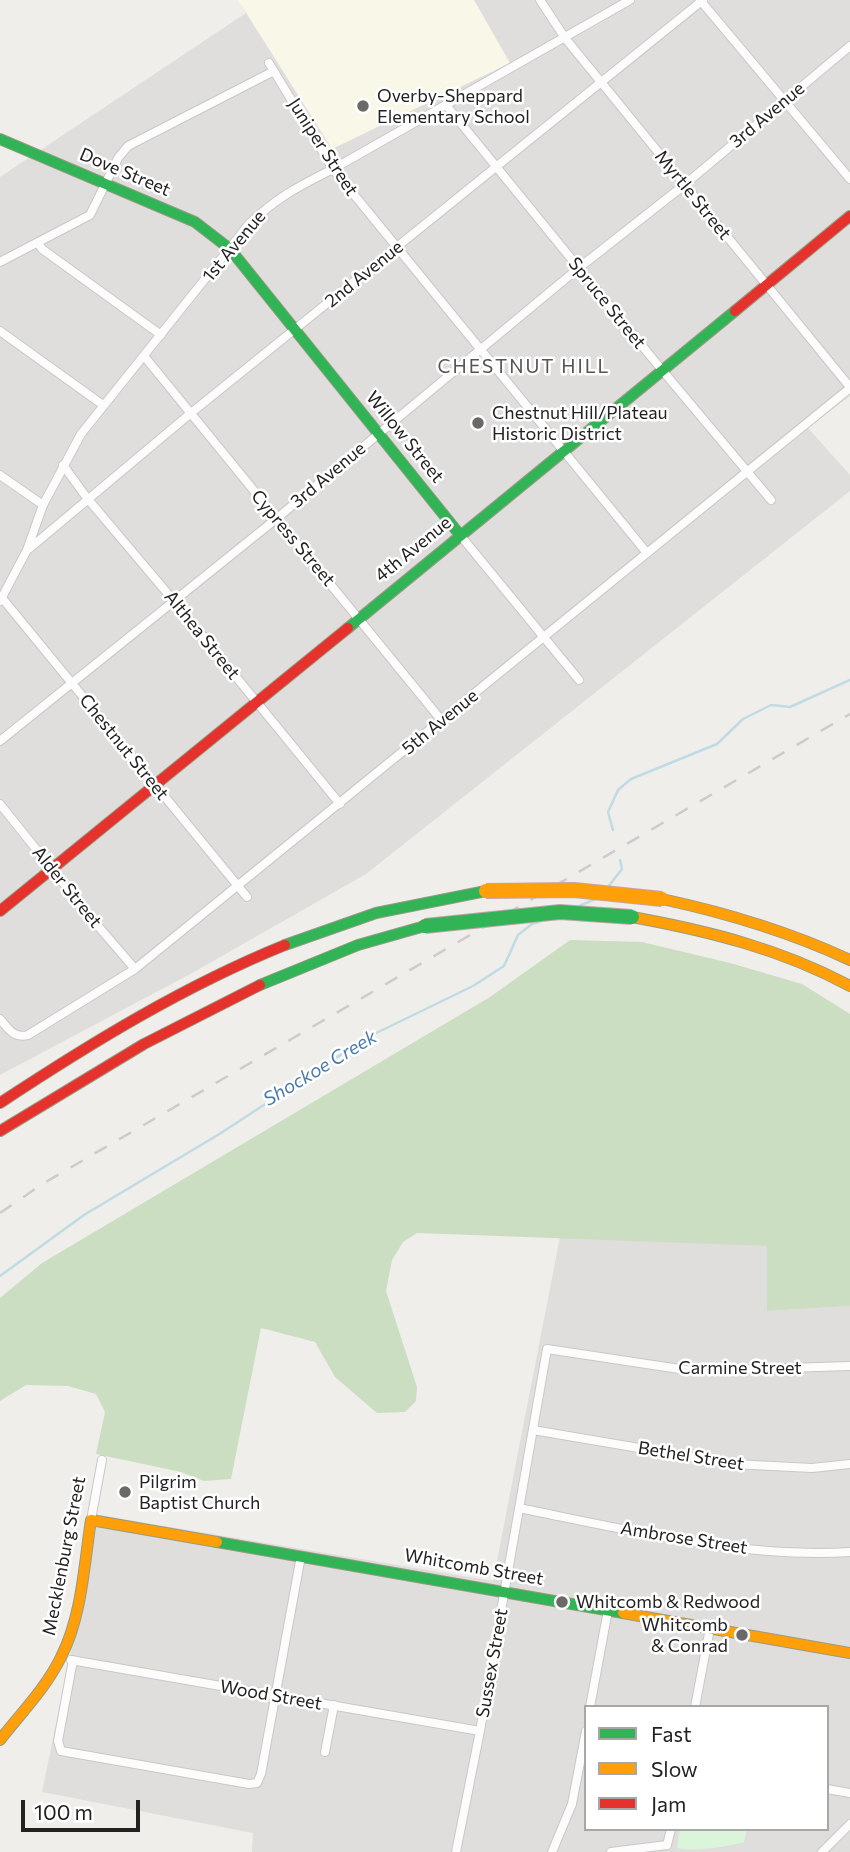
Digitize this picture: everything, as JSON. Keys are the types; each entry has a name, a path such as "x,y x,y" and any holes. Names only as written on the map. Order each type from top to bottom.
{"main road":[{"name":"Dove Street","path":"0,139 195,222 230,249"},
{"name":"4th Avenue","path":"0,911 663,372 850,216"},
{"name":"Willow Street","path":"230,249 460,535"},
{"path":"0,1103 100,1039 198,986 285,946 360,918 414,904 486,891 544,888 625,893 662,899 730,914 778,929 850,960"},
{"path":"0,1131 98,1069 247,989 355,945 390,933 425,926 560,912 632,917 697,928 767,948 810,965 850,986"},
{"name":"Whitcomb Street","path":"91,1520 850,1653"},
{"name":"Mecklenburg Street","path":"67,1659 91,1520"},
{"path":"0,1740 67,1659"}],"street":[{"name":"Myrtle Street","path":"540,0 565,38 683,186 850,387"},
{"name":"1st Avenue","path":"1,599 27,550 43,505 63,465 103,405 249,224 272,202 630,0"},
{"name":"2nd Avenue","path":"27,550 191,413 701,0"},
{"path":"701,0 850,178"},
{"name":"3rd Avenue","path":"0,741 276,519 480,348 683,186 850,46"},
{"name":"Juniper Street","path":"269,63 333,169 647,553"},
{"path":"0,262 90,215 118,158 128,146 274,71"},
{"name":"Spruce Street","path":"446,105 771,500"},
{"path":"38,243 42,249 161,335"},
{"path":"0,331 103,405"},
{"name":"Cypress Street","path":"144,356 442,721"},
{"name":"5th Avenue","path":"0,1019 13,1034 28,1035 135,969 850,387"},
{"name":"Althea Street","path":"63,465 87,498 340,804"},
{"path":"0,475 43,505"},
{"name":"Willow Street","path":"460,535 579,680"},
{"name":"Chestnut Street","path":"1,599 247,897"},
{"name":"Alder Street","path":"0,804 135,969"},
{"name":"Carmine Street","path":"547,1349 693,1371 850,1366"},
{"name":"Sussex Street","path":"457,1852 481,1731 547,1349"},
{"name":"Bethel Street","path":"533,1430 733,1464 811,1468 850,1464"},
{"name":"Mecklenburg Street","path":"91,1520 102,1460"},
{"name":"Ambrose Street","path":"519,1508 723,1545 772,1551 850,1552"},
{"path":"276,1696 302,1556"},
{"path":"590,1705 608,1610"},
{"path":"695,1705 710,1628"},
{"name":"Mecklenburg Street","path":"67,1659 59,1748 78,1754 257,1783 276,1696"},
{"name":"Wood Street","path":"67,1659 481,1731"},
{"path":"325,1752 334,1705"},
{"path":"552,1852 572,1804 584,1741"},
{"path":"829,1789 850,1793"},
{"path":"822,1852 850,1824"},
{"path":"611,1852 669,1848"}],"shaded area":[{"path":"238,0 850,0 850,396 808,428 850,475 850,491 366,874 194,972 0,1075 0,177 246,13"},
{"name":"Overby-Sheppard Elementary School","path":"238,0 474,0 510,63 332,149"},
{"path":"560,1237 767,1246 767,1311 850,1306 850,1852 252,1852 253,1833 42,1792 99,1515 493,1581"}],"green space":[{"path":"570,940 642,942 730,963 802,984 850,1014 850,1306 767,1311 767,1246 417,1233 403,1242 392,1260 386,1291 417,1387 416,1401 405,1412 377,1413 335,1377 315,1342 261,1328 231,1479 204,1481 181,1472 96,1454 105,1412 96,1394 68,1386 26,1385 0,1401 0,1298 42,1263 490,997"},
{"path":"680,1831 747,1831 744,1842 719,1847 677,1848"}],"waterway":[{"name":"Shockoe Creek","path":"613,830 608,812 618,790 631,779 717,744 743,719 771,705 790,707 850,680"},
{"name":"Shockoe Creek","path":"608,887 622,869 620,860"},
{"name":"Shockoe Creek","path":"577,907 600,897"},
{"name":"Shockoe Creek","path":"0,1276 84,1215 221,1133 368,1037 473,986 504,966 518,935 532,924 541,921"}],"railway":[{"path":"0,1213 44,1183 850,714"}],"traffic: fast":[{"path":"0,139 195,222 230,249 460,535"},
{"path":"348,628 735,311"},
{"path":"285,945 376,913 486,891"},
{"path":"425,926 560,912 632,917"},
{"path":"260,985 358,945 425,926"},
{"path":"217,1542 623,1613"}],"traffic: slow":[{"path":"486,891 574,890 662,899"},
{"path":"662,899 758,924 850,960"},
{"path":"632,917 689,928 744,943 798,962 850,986"},
{"path":"0,1740 48,1679 68,1641 81,1590 91,1520 217,1542"},
{"path":"623,1613 850,1653"}],"traffic: jam":[{"path":"735,311 850,216"},
{"path":"0,911 348,628"},
{"path":"0,1103 174,997 285,945"},
{"path":"0,1131 144,1044 260,985"}],"place":[{"name":"Overby-Sheppard Elementary School","path":"363,106"},
{"name":"Chestnut Hill/Plateau Historic District","path":"478,423"},
{"name":"Pilgrim Baptist Church","path":"125,1492"},
{"name":"Whitcomb & Redwood","path":"562,1602"},
{"name":"Whitcomb & Conrad","path":"742,1635"}],"district":[{"name":"CHESTNUT HILL","path":"524,367"}]}
